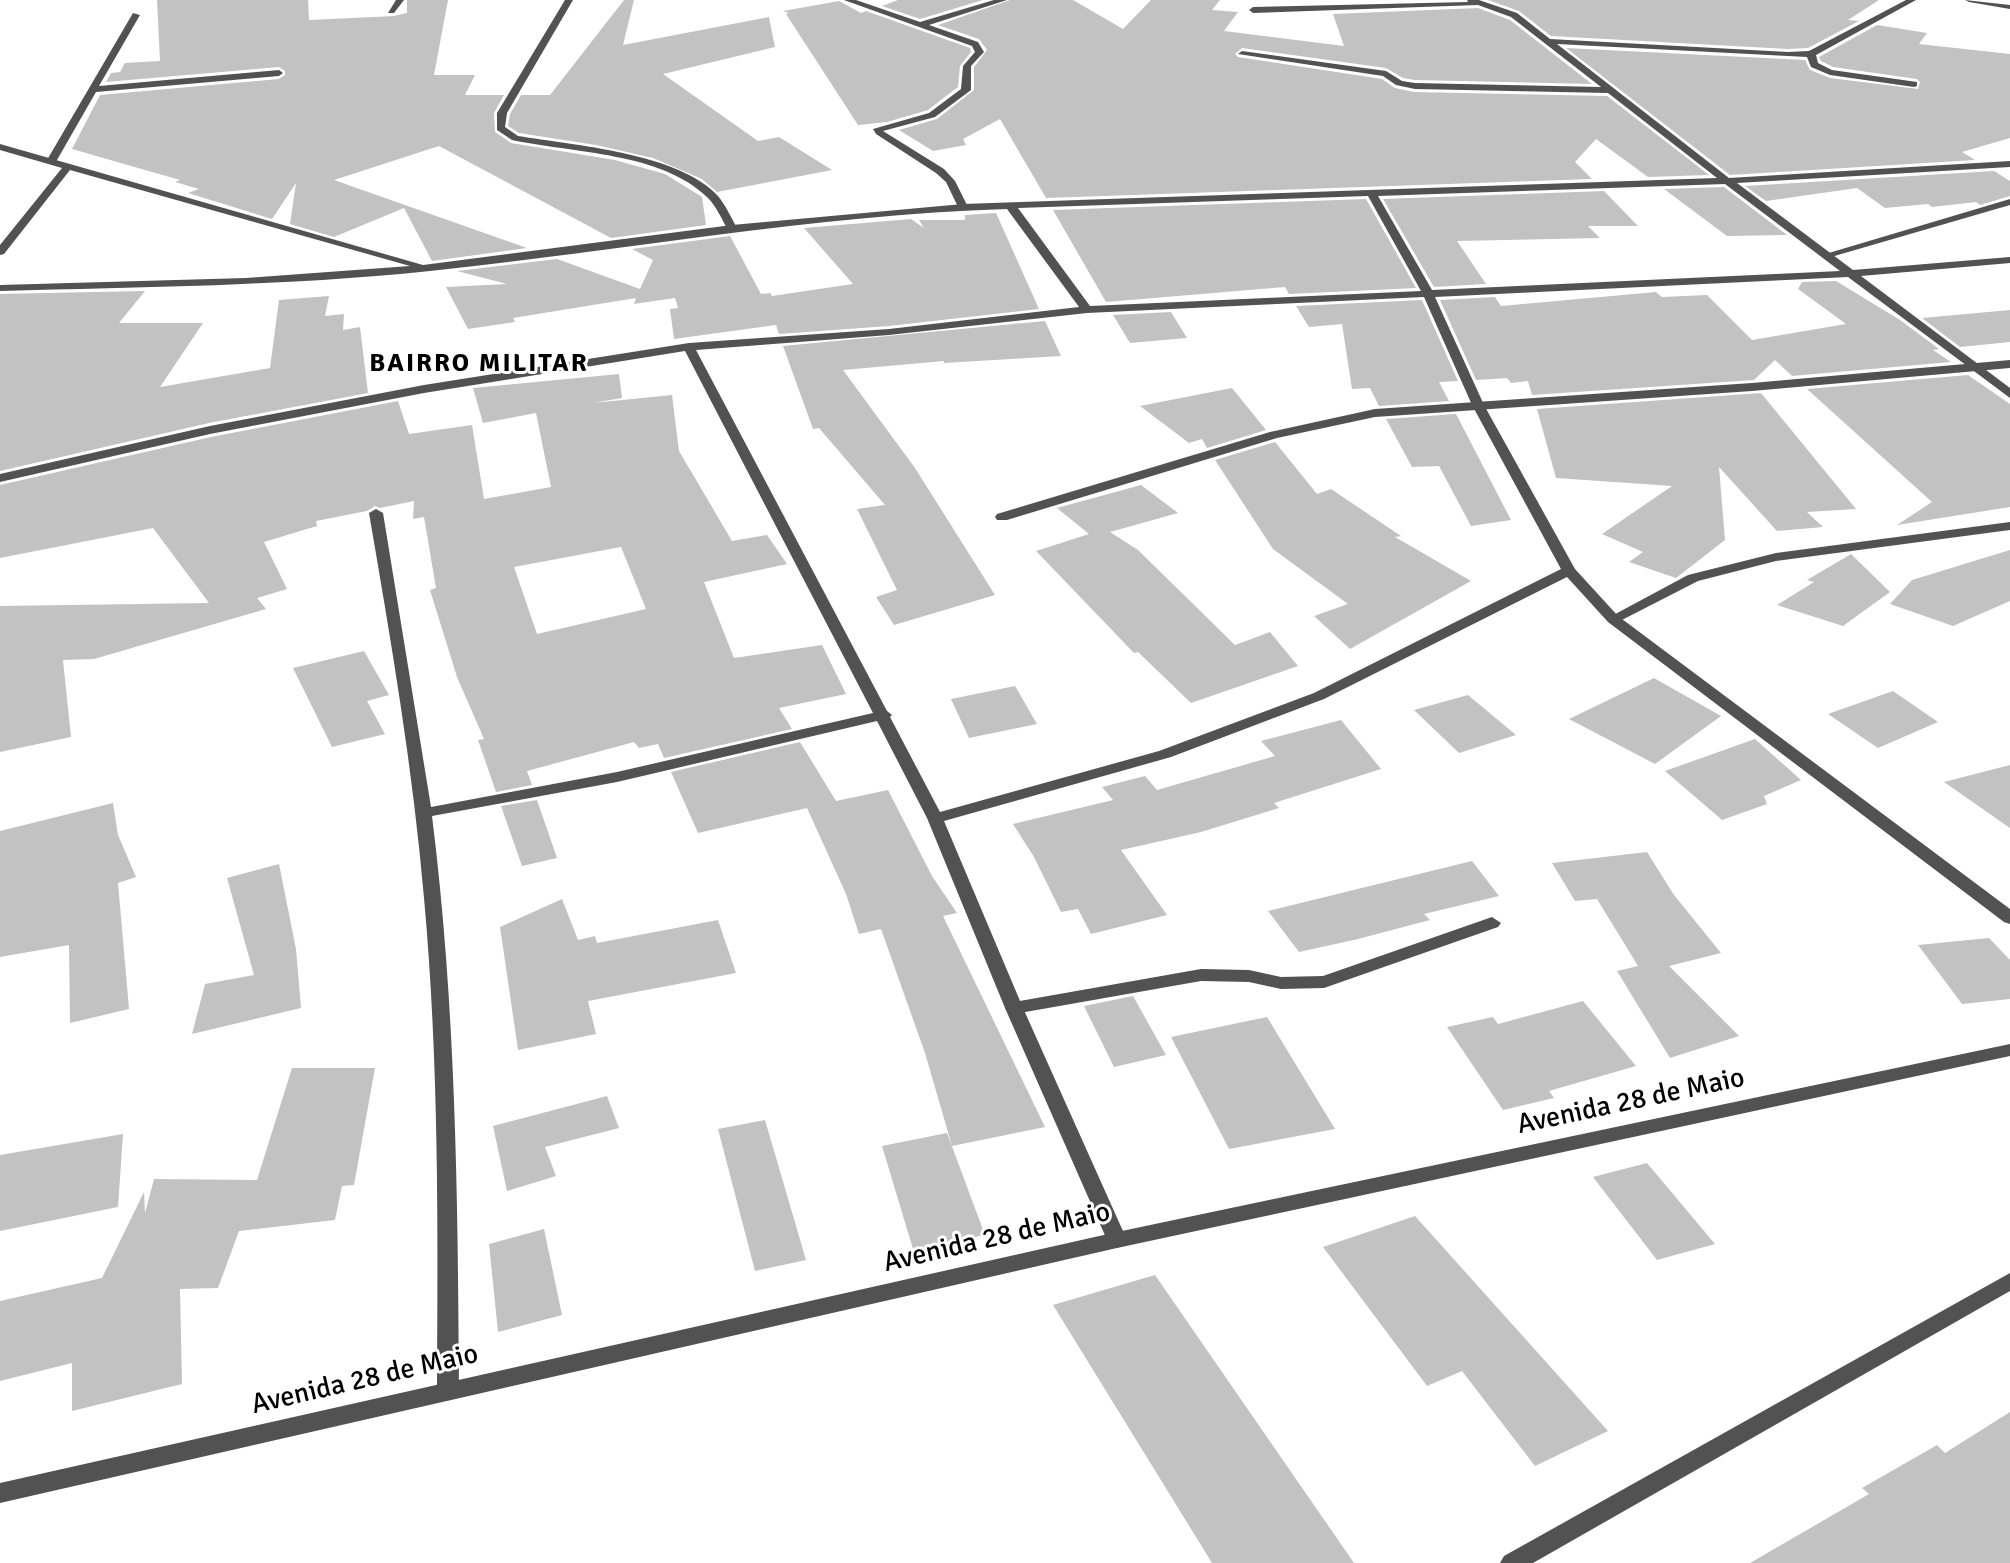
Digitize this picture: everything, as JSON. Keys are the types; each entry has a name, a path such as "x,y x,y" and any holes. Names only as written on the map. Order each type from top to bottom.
{"street":[{"path":"391,11 400,0"},
{"path":"569,0 502,113 500,128 515,138 632,158 691,180 713,197 732,228"},
{"path":"848,0 975,44 980,52 967,66 966,90 932,115 882,126 879,132 940,171 950,181 963,207"},
{"path":"920,25 1003,0"},
{"path":"1513,0 1514,15"},
{"path":"1546,41 1811,54 1912,0"},
{"path":"1969,0 2010,7"},
{"path":"1253,10 1473,2 1514,15 1727,181 2010,394"},
{"path":"52,160 136,15"},
{"path":"1242,54 1386,74 1399,83 1415,86 1613,90"},
{"path":"1811,54 1814,65 1830,72 1914,84"},
{"path":"95,89 279,73"},
{"path":"0,147 429,268"},
{"path":"0,288 246,281 429,268 732,228 963,207 1727,181 2010,164"},
{"path":"0,252 69,165"},
{"path":"1372,194 1427,292 1478,405 1569,571 1613,619 2010,918"},
{"path":"1827,255 2010,202"},
{"path":"1010,205 1087,310"},
{"path":"0,478 210,430 393,395 533,369 689,347 889,332 1087,310 1849,274 2010,260"},
{"path":"689,347 884,715 935,818 1014,1008 1117,1240"},
{"path":"1002,517 1274,435 1375,413 1752,387 2010,364"},
{"path":"376,513 424,813 433,901 448,1203 448,1390"},
{"path":"1613,619 1693,578 1776,557 2010,526"},
{"path":"935,818 1165,754 1319,696 1569,571"},
{"path":"424,813 617,777 884,715"},
{"path":"1014,1008 1201,975 1249,976 1281,983 1324,982 1492,923"},
{"name":"Avenida 28 de Maio","path":"0,1493 1117,1240 2010,1050"},
{"path":"1512,1563 2010,1281"}],"building":[{"path":"157,0 308,0 309,20 394,16 407,13 407,0 448,0 434,75 475,75 465,95 504,95 494,113 495,132 511,143 615,160 665,174 702,197 706,225 611,238 439,146 334,180 527,248 432,261 404,208 334,237 290,224 296,183 272,219 188,193 199,189 175,182 180,180 72,149 100,95 279,79 285,75 279,67 106,82 111,73 120,72 125,63 160,61"},
{"path":"624,0 634,0 623,45 769,17 775,47 663,74 758,141 779,137 832,170 717,192 702,179 653,158 519,133 508,126 510,114 521,95 550,95"},
{"path":"898,0 983,0 920,19 882,6"},
{"path":"1010,0 1073,0 1123,29 1151,0 1220,0 1212,10 1238,12 1224,31 1344,46 1333,14 1478,8 1510,20 1592,84 1415,80 1403,78 1386,68 1242,48 1235,54 1238,57 1382,79 1395,88 1414,92 1607,96 1709,175 1648,177 1596,139 1575,162 1592,179 1046,198 1000,119 963,139 966,145 933,151 899,130 937,119 974,90 974,67 987,50 979,39 938,25"},
{"path":"1488,0 1879,0 1848,20 1859,21 1808,48 1788,49 1551,36 1519,11"},
{"path":"839,1 861,13 866,11 970,48 971,52 960,66 958,87 928,110 887,122 858,125 786,14 789,13 783,11"},
{"path":"1877,25 1927,33 1919,44 2010,54 2010,138 1962,152 1975,160 1730,175 1566,48 1805,60 1810,70 1830,78 1918,89 1920,82 1917,79 1833,67 1821,61 1819,57"},
{"path":"1994,171 2010,181 2010,196 1980,205 1976,202 1885,208 1857,188 1766,201 1745,186"},
{"path":"1724,187 1787,235 1727,236 1664,189"},
{"path":"1604,191 1638,226 1588,226 1600,238 1457,241 1486,284 1434,287 1383,199"},
{"path":"1366,199 1416,288 1289,294 1285,287 1106,302 1053,210"},
{"path":"996,213 1039,309 889,326 779,334 776,325 674,339 670,309 678,308 675,298 634,304 636,298 513,318 515,322 468,329 446,287 507,284 457,271 557,259 640,289 653,260 632,249 730,236 761,294 770,293 772,296 853,284 804,228 911,219 924,228 919,220 965,220 965,215"},
{"path":"1836,281 1900,320 1939,349 1933,350 1951,362 1792,376 1775,360 1754,380 1532,395 1528,381 1511,383 1507,378 1476,380 1440,300 1495,297 1501,306 1656,292 1662,297 1707,295 1752,340 1846,324 1798,289 1802,282"},
{"path":"145,291 119,323 203,323 160,387 270,368 279,300 329,296 325,316 344,314 343,330 360,327 368,393 209,423 0,471 0,294"},
{"path":"1422,300 1458,381 1439,382 1449,401 1379,406 1370,388 1352,389 1342,324 1309,327 1296,306"},
{"path":"2010,310 2010,342 1960,347 1922,318"},
{"path":"1171,312 1187,338 1130,343 1113,315"},
{"path":"1045,321 1061,356 944,361 843,370 915,468 995,595 894,625 876,597 897,590 857,509 885,505 819,428 813,429 783,346"},
{"path":"619,374 622,398 593,403 672,395 679,451 732,541 767,535 787,564 704,582 734,658 822,645 846,694 779,708 792,729 664,758 658,744 639,748 634,742 527,771 532,785 496,792 478,740 484,739 457,677 430,590 436,588 424,517 413,519 414,501 380,508 375,506 367,511 316,521 317,526 264,542 287,589 257,598 266,609 94,659 63,660 71,737 0,752 0,606 209,603 153,528 0,558 0,485 211,437 398,401 409,434 472,425 484,499 551,487 536,413 483,423 473,388","holes":["621,547 646,609 537,634 514,567"]},
{"path":"1968,375 2010,404 2010,507 1897,525 1932,502 1807,389"},
{"path":"1232,388 1266,430 1207,448 1202,439 1189,443 1140,406"},
{"path":"1761,393 1856,509 1807,512 1823,527 1777,531 1719,467 1725,540 1676,578 1629,562 1643,552 1602,534 1672,486 1556,478 1537,409"},
{"path":"1456,414 1511,520 1471,526 1439,466 1412,467 1386,419"},
{"path":"1275,442 1317,494 1331,489 1401,536 1395,537 1471,581 1350,649 1314,616 1348,604 1273,549 1215,460"},
{"path":"1141,485 1178,513 1110,532 1138,550 1235,645 1270,632 1298,666 1191,703 1138,652 1134,653 1036,551 1089,534 1057,508"},
{"path":"2010,550 2010,601 1953,626 1890,604 1912,580"},
{"path":"1851,554 1890,592 1843,626 1777,605 1814,582 1807,580"},
{"path":"364,651 389,695 367,701 385,734 332,747 293,668"},
{"path":"1654,678 1721,716 1655,764 1569,719"},
{"path":"1015,686 1037,724 969,738 951,699"},
{"path":"1893,691 1938,722 1878,748 1828,714"},
{"path":"1468,695 1516,735 1459,753 1414,710"},
{"path":"1341,720 1381,769 1274,803 1279,808 1201,832 1121,850 1167,915 1091,934 1078,909 1061,912 1034,857 1013,824 1113,800 1102,787 1145,776 1157,790 1275,756 1261,741"},
{"path":"1755,739 1801,780 1764,796 1767,804 1722,820 1665,771"},
{"path":"800,742 836,801 888,790 932,876 957,913 943,916 1045,1127 952,1146 925,1053 881,929 859,934 846,894 807,808 698,833 671,772"},
{"path":"2010,765 2010,828 1944,782"},
{"path":"537,800 557,858 522,866 501,806"},
{"path":"113,803 118,835 136,877 118,883 129,1009 70,1023 69,945 0,957 0,831"},
{"path":"1647,852 1674,895 1721,953 1669,966 1739,1036 1670,1058 1617,971 1638,966 1597,899 1575,901 1552,863"},
{"path":"1472,861 1499,896 1424,914 1430,920 1358,939 1299,952 1268,911"},
{"path":"279,864 296,949 301,1008 192,1034 205,984 254,975 227,878"},
{"path":"562,899 578,940 595,936 597,943 718,920 736,973 588,1001 596,1034 518,1050 500,927"},
{"path":"1989,938 2010,960 2010,999 1962,1004 1918,945"},
{"path":"1133,996 1166,1055 1114,1067 1084,1006"},
{"path":"1583,1001 1636,1066 1549,1091 1554,1098 1503,1110 1447,1027 1493,1017 1498,1024"},
{"path":"1267,1017 1335,1129 1229,1149 1171,1037"},
{"path":"292,1068 375,1068 354,1185 342,1186 335,1220 239,1231 218,1288 180,1289 182,1384 72,1411 72,1363 0,1381 0,1301 102,1278 144,1192 145,1213 154,1179 257,1180"},
{"path":"607,1096 619,1128 545,1147 556,1176 507,1191 493,1126"},
{"path":"765,1120 806,1260 755,1271 718,1129"},
{"path":"947,1133 985,1235 913,1249 882,1146"},
{"path":"123,1134 118,1207 0,1231 0,1155"},
{"path":"1647,1163 1715,1244 1657,1260 1593,1177"},
{"path":"1415,1216 1608,1431 1535,1466 1462,1371 1427,1386 1323,1247"},
{"path":"544,1229 562,1315 498,1332 489,1244"},
{"path":"1155,1275 1354,1563 1212,1563 1053,1305"},
{"path":"2010,1412 2010,1563 1750,1563 1869,1494 1862,1488 1937,1445 1945,1453"}],"district":[{"name":"BAIRRO MILITAR","path":"479,364"}]}
